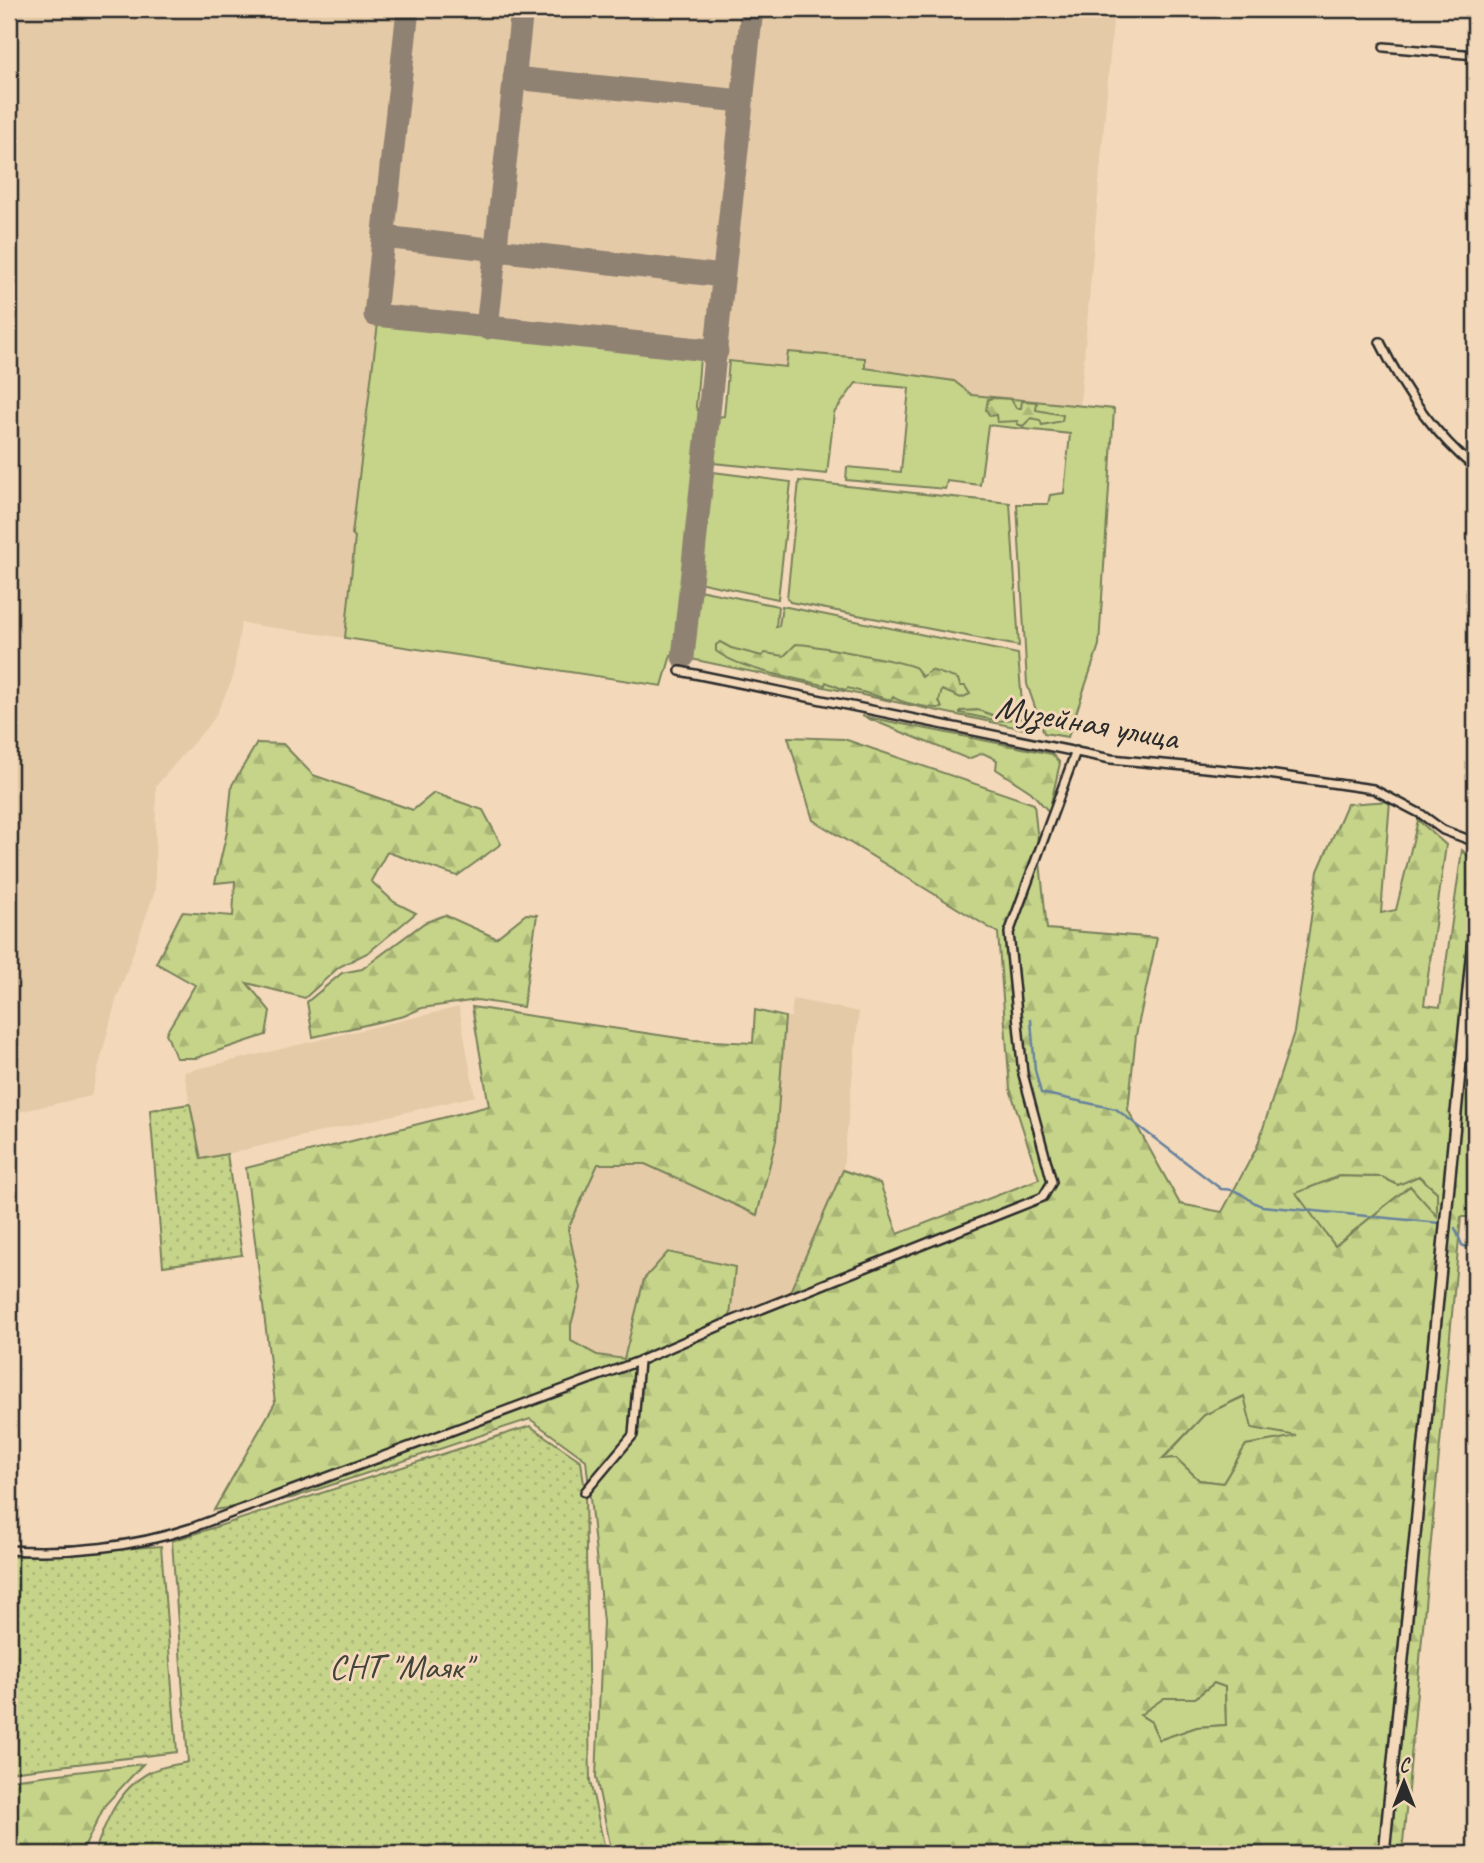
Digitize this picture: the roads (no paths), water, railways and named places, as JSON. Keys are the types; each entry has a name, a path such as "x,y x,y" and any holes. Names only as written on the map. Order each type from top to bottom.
{"street":[{"path":"1384,47 1475,55"},
{"path":"1380,342 1395,373 1421,409 1456,452 1475,468"},
{"name":"Музейная улица","path":"680,671 1111,759 1268,774 1373,789 1421,814 1443,830 1475,842"},
{"path":"9,1550 100,1547 165,1536 639,1362 729,1322 1043,1197 1052,1181 1023,1074 1009,933 1076,751"},
{"path":"1384,1854 1475,918"},
{"path":"584,1492 633,1435 639,1362"}],"waterway":[{"path":"1031,1020 1035,1070 1041,1093 1116,1109 1221,1189 1235,1191 1262,1206 1440,1223"},
{"path":"1455,1228 1462,1245 1475,1251"}],"park label":[{"name":"СНТ \"Маяк\"","path":"400,1666"}]}
